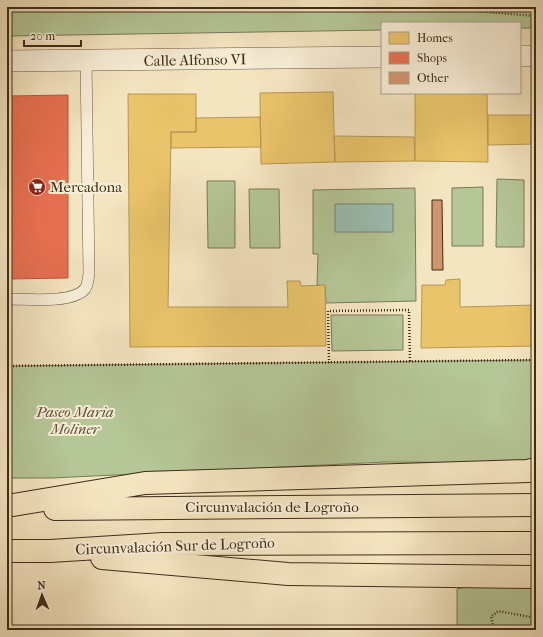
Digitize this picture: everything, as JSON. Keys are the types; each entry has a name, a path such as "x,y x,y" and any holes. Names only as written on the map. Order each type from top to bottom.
{"highway":[{"path":"7,506 145,483 346,478 528,471 536,469"},
{"name":"Circunvalación de Logroño","path":"7,509 536,505"},
{"name":"Circunvalación Sur de Logroño","path":"7,551 50,551 163,544 536,543"},
{"path":"50,551 128,561 288,574 536,577"}],"street":[{"path":"521,56 536,56"},
{"name":"Calle Alfonso VI","path":"7,61 381,58"}],"lane":[{"path":"7,299 63,299 77,295 86,288 89,274 86,60"}],"path":[{"path":"427,7 536,16"},
{"path":"329,362 328,311 409,310 410,362"},
{"path":"7,366 536,360"},
{"path":"494,630 491,617 498,611 536,618"}],"green space":[{"path":"7,7 536,7 536,28 521,28 521,22 381,22 381,30 7,36"},
{"path":"497,179 524,180 524,247 496,247"},
{"path":"207,181 235,181 235,248 208,248"},
{"path":"483,187 483,246 452,246 452,188"},
{"path":"415,188 416,301 326,303 325,286 317,285 318,254 313,254 313,190"},
{"path":"249,189 279,189 280,248 250,248"},
{"path":"331,315 403,315 403,350 332,351"},
{"name":"Paseo Maria Moliner","path":"536,360 536,461 528,463 386,462 52,478 7,478 7,366"},
{"path":"477,585 536,587 536,630 457,630 457,589"}],"water":[{"path":"335,204 393,204 393,232 335,232"}],"building: Homes":[{"path":"333,92 335,162 261,164 260,93"},
{"path":"128,94 196,94 196,132 171,132 168,307 288,307 287,281 300,281 301,286 325,285 326,346 130,347"},
{"path":"415,94 487,94 488,162 415,161"},
{"path":"488,115 536,115 536,144 488,145"},
{"path":"260,117 261,147 171,148 171,132 196,132 196,118"},
{"path":"334,136 414,137 415,161 335,162"},
{"path":"460,279 460,307 536,305 536,346 421,348 422,285 445,285 446,280"}],"building: Shops":[{"name":"Mercadona","path":"68,95 68,278 7,279 7,96"}],"building: Other":[{"path":"432,200 442,200 443,270 432,270"}],"place":[{"name":"Mercadona","path":"37,187"}]}
